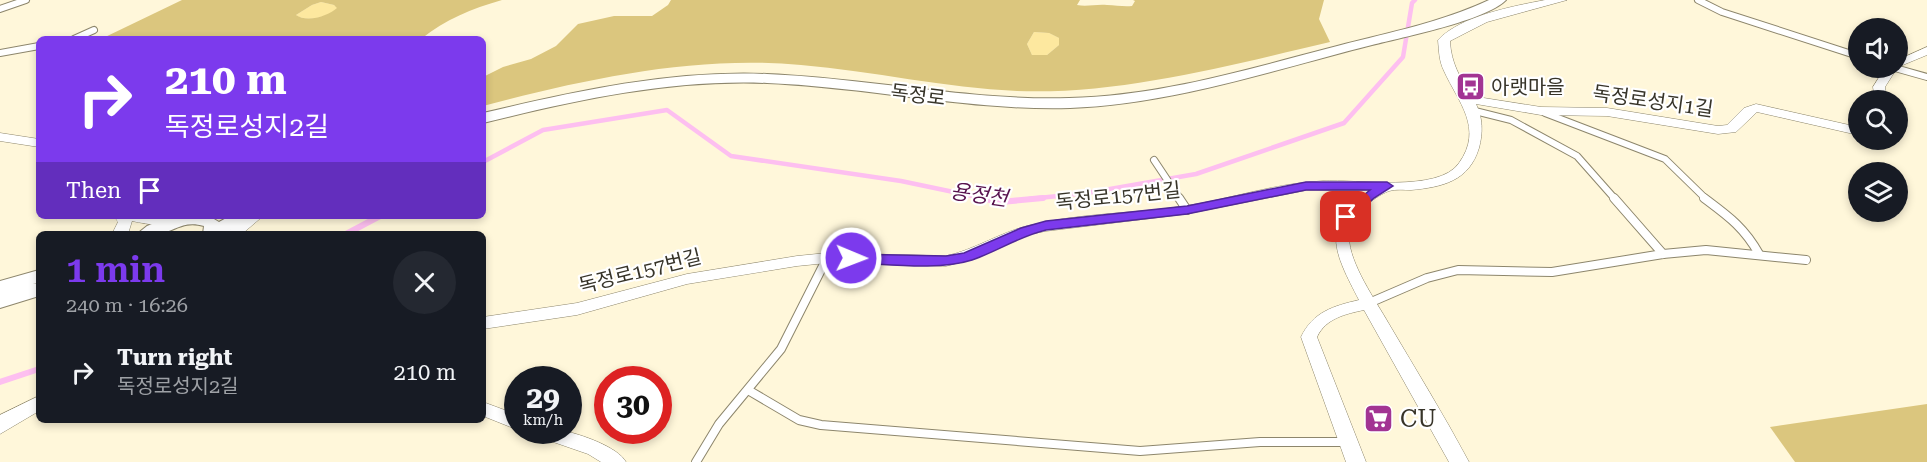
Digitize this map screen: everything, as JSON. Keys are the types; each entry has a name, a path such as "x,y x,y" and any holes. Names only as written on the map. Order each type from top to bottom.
{"street":[{"name":"독정로","path":"486,117 627,85 679,80 740,78 810,82 977,101 1070,103 1167,93 1210,85 1452,18 1499,0"},
{"path":"1472,105 1449,67 1443,47 1444,40 1458,30 1514,9 1562,0"},
{"path":"1908,60 1927,51"},
{"name":"독정로성지1길","path":"1472,105 1541,111 1597,111 1718,130 1731,129 1749,111 1756,108 1848,129"},
{"name":"독정로157번길","path":"486,323 577,309 687,279 827,258 946,261 968,256 1026,231 1046,226 1187,210 1306,186 1387,186 1438,181 1450,178 1461,171 1475,143 1477,124 1472,105"},
{"name":"독정로","path":"486,121 528,106"},
{"path":"0,137 36,143"},
{"path":"1387,186 1356,207 1346,217 1341,230 1341,245 1346,260 1369,303 1459,462"},
{"path":"128,219 142,231"},
{"path":"144,219 180,219 210,225 232,219"},
{"path":"150,231 180,219"},
{"path":"236,231 252,219"},
{"path":"0,288 36,277"},
{"path":"0,301 36,290"},
{"path":"1356,462 1309,337 1313,326 1324,316 1369,303"},
{"path":"0,427 17,414 36,404"},
{"path":"486,410 504,417"},
{"path":"581,444 595,449 616,462"}],"lane":[{"path":"0,9 26,0"},
{"path":"1698,0 1722,12 1848,53"},
{"path":"81,36 94,30"},
{"path":"0,53 36,47"},
{"path":"1908,70 1927,77"},
{"path":"1472,105 1511,120 1577,156 1663,254"},
{"path":"1541,111 1665,159 1704,198 1735,221 1748,234 1759,254"},
{"path":"1154,160 1187,210"},
{"path":"1369,303 1427,278 1458,270 1552,272 1663,254 1706,250 1806,260"},
{"path":"696,462 719,424 781,349 827,258"},
{"path":"748,390 799,420 821,425 1140,451 1260,442 1348,442"}],"shaded area":[{"path":"182,0 502,0 459,15 425,36 107,36","holes":["321,2 337,8 317,18 296,15"]},
{"path":"671,0 1080,0 1077,5 1132,6 1135,1 1133,0 1324,0 1319,19 1330,42 1175,77 1056,91 990,89 801,65 721,63 681,66 600,79 486,105 486,76 503,67 531,59 556,46 578,24 614,16 652,16 668,5","holes":["1034,32 1049,33 1059,38 1059,45 1047,55 1032,55 1027,44"]},
{"path":"321,2 338,8 329,14 311,19 296,15 312,5"},
{"path":"1034,32 1049,33 1059,38 1059,45 1047,55 1032,55 1027,44"},
{"path":"1927,404 1927,462 1795,462 1770,427"}],"waterway":[{"name":"용정천","path":"1029,199 1087,193 1196,174 1344,123 1403,57 1412,3 1415,0"},
{"name":"용정천","path":"486,160 543,130 667,110 731,156 901,181 987,199"},
{"name":"용정천","path":"980,198 1001,202 1043,198"},
{"name":"용정천","path":"352,231 374,219"},
{"name":"용정천","path":"0,382 36,370"}],"place":[{"name":"아랫마을","path":"1470,87"},
{"name":"CU","path":"1379,419"}],"route":[{"path":"851,258 946,261 968,256 1026,231 1046,226 1187,210 1306,186 1387,186 1370,195 1346,217"}]}
